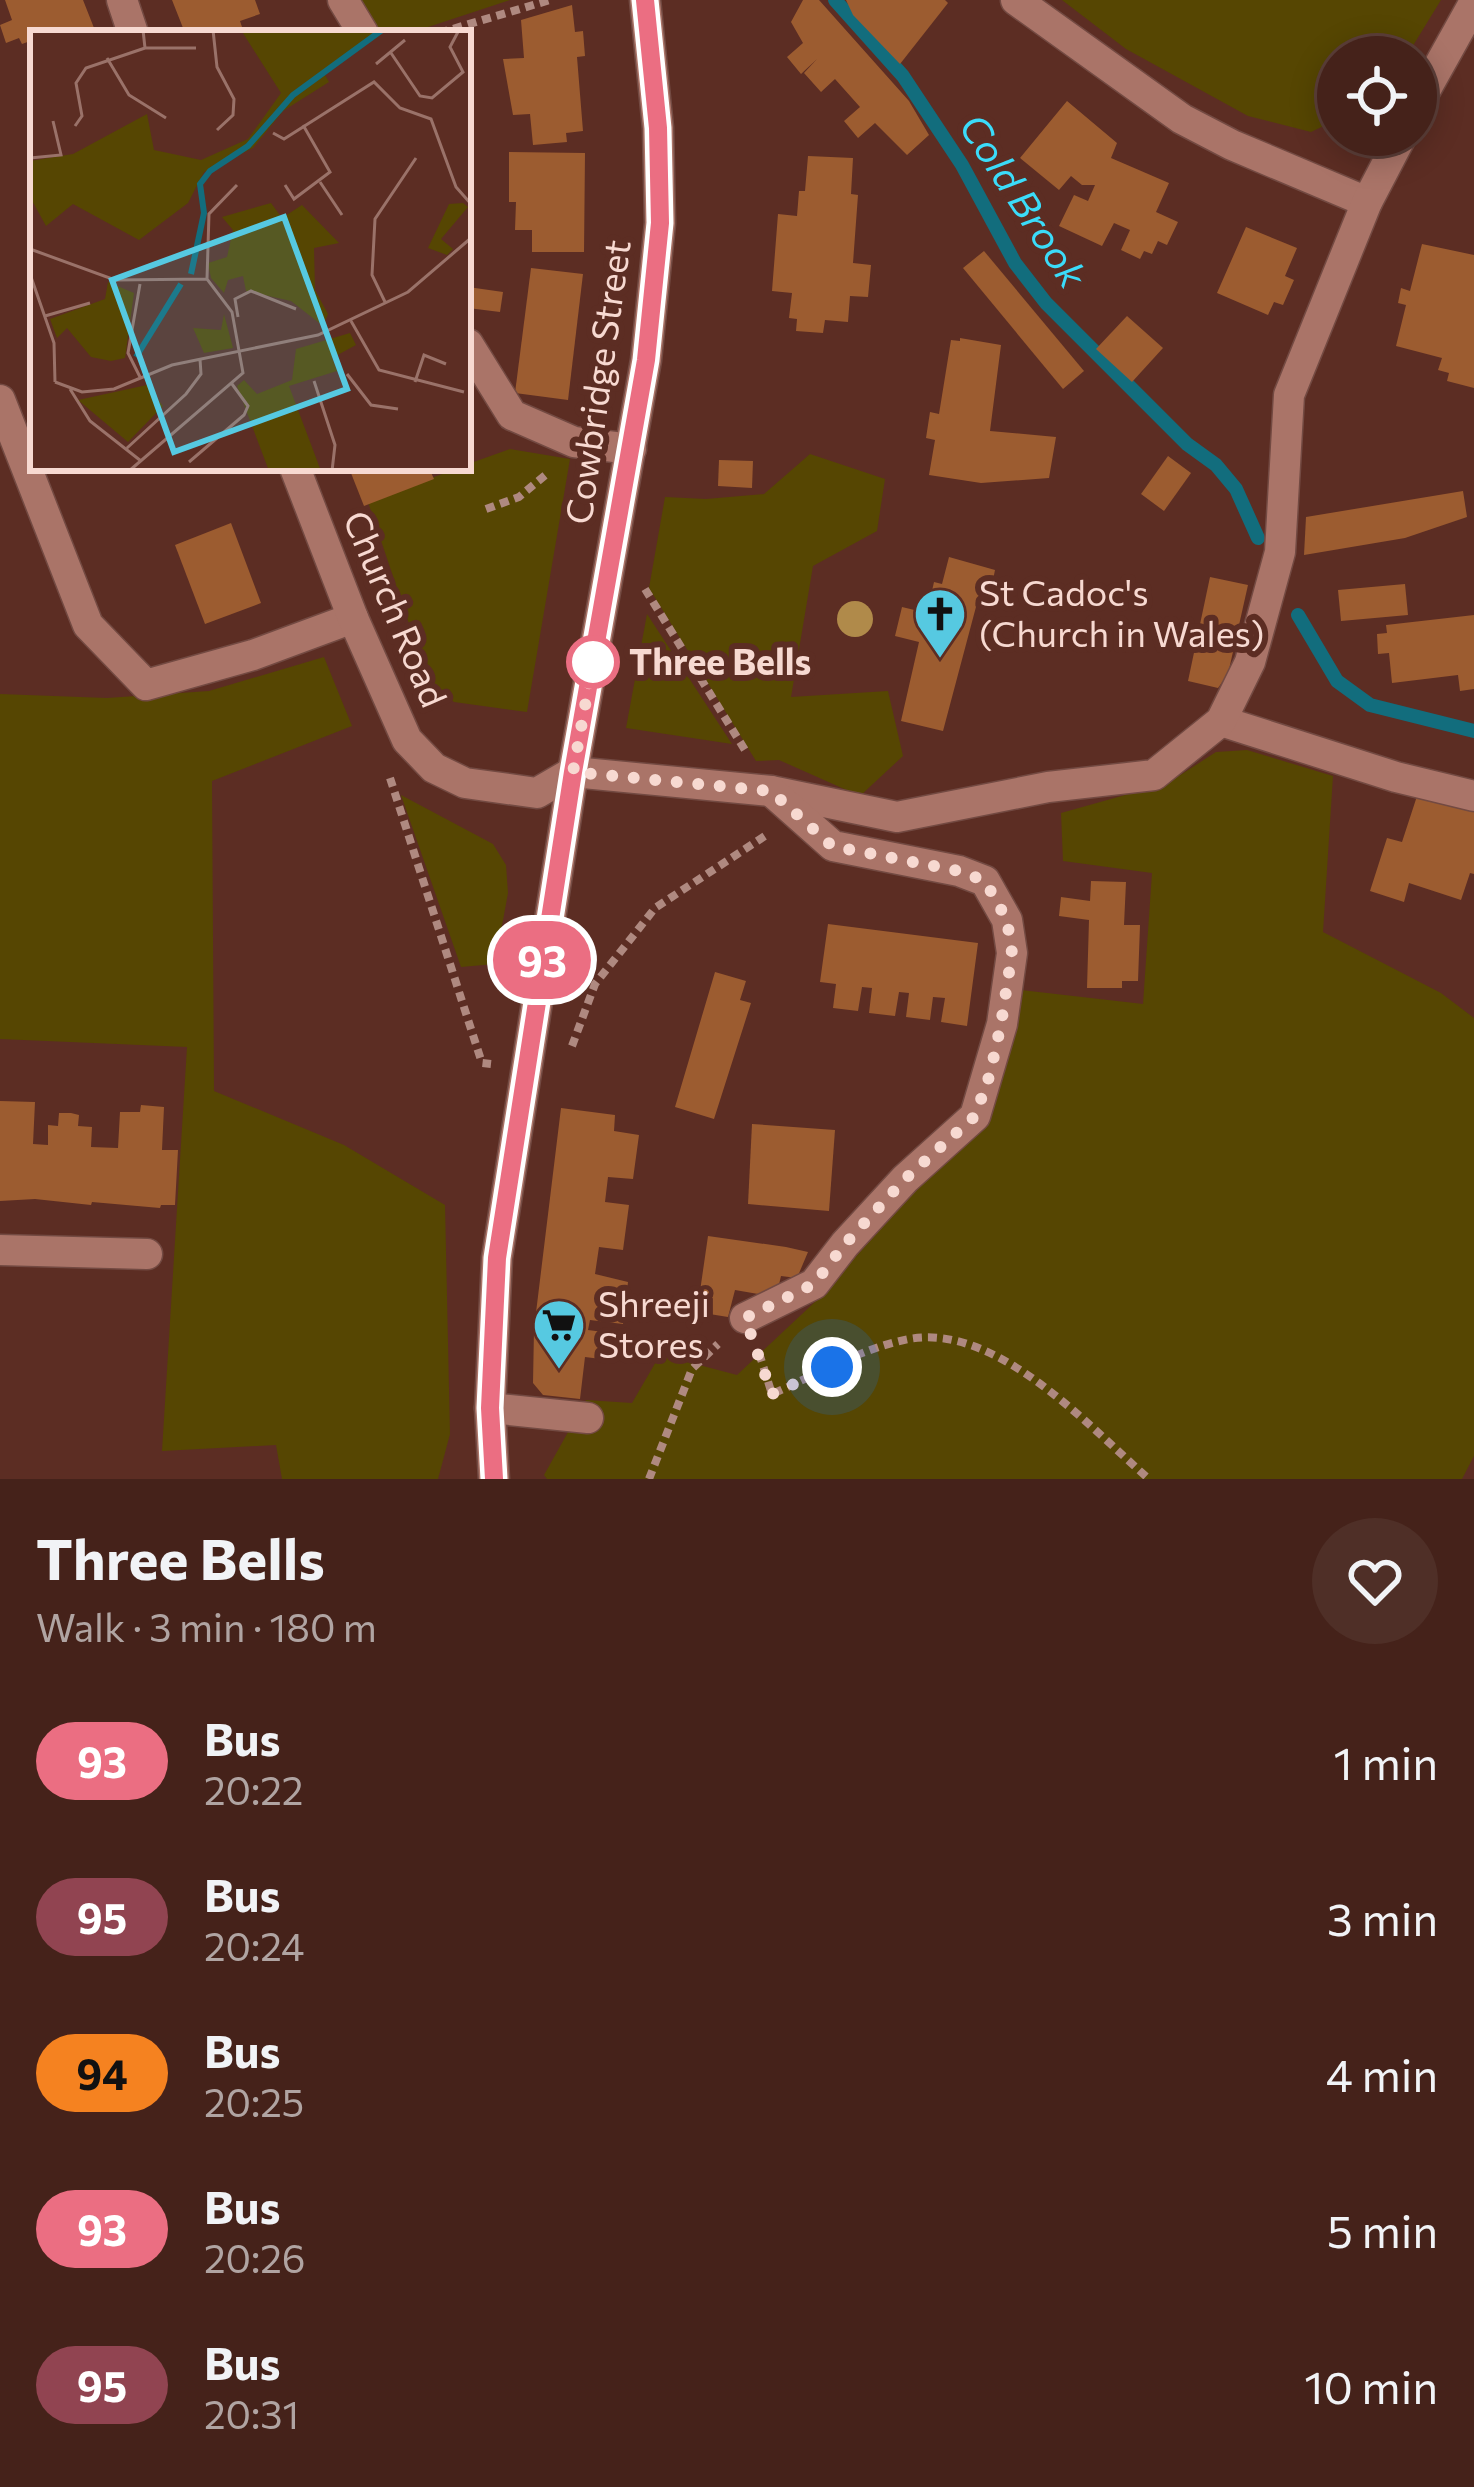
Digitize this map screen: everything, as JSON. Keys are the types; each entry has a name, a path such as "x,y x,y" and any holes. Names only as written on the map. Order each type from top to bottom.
{"street":[{"path":"122,0 133,30"},
{"path":"343,0 361,30"},
{"name":"Cowbridge Street","path":"494,1479 490,1408 497,1258 573,772 646,360 660,223 658,128 645,0"},
{"path":"1016,0 1182,119 1367,202"},
{"path":"1437,69 1474,3"},
{"path":"573,772 771,791 897,817 1048,787 1154,775 1221,721 1250,662 1280,551 1289,395 1367,202 1391,156"},
{"path":"471,349 512,415 574,442 631,449"},
{"path":"0,400 88,625 146,685 253,656 353,618"},
{"name":"Church Road","path":"296,471 407,740 434,768 464,783 537,793 573,772"},
{"path":"1221,721 1396,777 1474,796"},
{"path":"745,1318 814,1284 905,1179 975,1116 998,1041 1012,953 1007,920 985,881 959,871 832,846 771,791"},
{"path":"0,1250 147,1254"},
{"path":"490,1408 588,1418"}],"path":[{"path":"449,30 550,0"},
{"path":"486,508 519,497 548,473 597,445"},
{"path":"389,764 390,783 482,1063 497,1065"},
{"path":"650,1479 692,1370 745,1318 772,1394 863,1354 911,1339 960,1339 1040,1384 1149,1479"}],"shaded area":[{"path":"359,0 510,0 419,30 374,30"},
{"path":"1062,0 1441,0 1419,36 1317,36 1317,129 1311,132 1248,116 1126,49"},
{"path":"510,449 570,459 527,712 454,702 428,680 368,502 450,471 471,471 471,463"},
{"path":"810,454 885,479 877,531 813,566 791,697 888,691 903,756 860,796 779,760 756,761 649,588 665,497 764,494"},
{"path":"647,614 732,744 626,728"},
{"path":"324,657 352,726 212,781 214,1091 344,1145 445,1205 450,1434 438,1479 282,1479 276,1445 162,1451 187,1047 0,1039 0,694 107,698 209,691"},
{"path":"1247,750 1333,776 1323,932 1441,993 1474,1018 1474,1456 1462,1479 547,1479 544,1475 586,1400 632,1403 668,1341 684,1361 737,1375 817,1300 930,1174 1021,990 1143,1004 1152,873 1063,861 1061,813 1168,783 1216,752"},
{"path":"401,795 493,844 506,865 508,893 495,964 461,967"}],"building":[{"path":"5,0 83,0 95,30 30,30 30,41 22,44 19,38 6,43 0,25 12,20"},
{"path":"172,0 255,0 260,14 240,21 243,30 184,30"},
{"path":"803,0 819,0 909,101 929,135 907,155 875,123 858,138 844,121 860,107 835,79 821,92 804,73 817,59 801,74 787,57 803,43 791,22"},
{"path":"846,0 948,3 900,64 853,15"},
{"path":"572,5 575,32 583,31 585,56 577,57 583,131 566,133 567,142 533,145 530,114 513,115 503,59 524,58 521,20"},
{"path":"1067,101 1117,143 1111,158 1169,183 1156,212 1178,222 1167,245 1158,241 1152,254 1144,251 1140,259 1121,250 1130,230 1114,223 1102,246 1059,226 1074,195 1088,201 1095,185 1082,185 1071,176 1059,190 1020,158"},
{"path":"509,152 585,153 584,252 532,252 532,230 515,230 516,202 509,202"},
{"path":"808,156 853,158 851,194 858,195 853,263 871,265 868,297 850,296 848,322 825,320 823,333 796,331 797,319 789,318 792,293 772,291 778,214 797,216"},
{"path":"1246,227 1297,248 1285,276 1294,280 1283,305 1274,302 1268,315 1217,293"},
{"path":"1422,244 1474,255 1474,388 1447,381 1449,373 1438,370 1442,358 1396,346 1406,305 1398,303 1401,288 1410,291"},
{"path":"984,251 1084,371 1063,389 963,268"},
{"path":"531,268 583,274 568,400 515,393"},
{"path":"471,287 503,292 500,312 471,308"},
{"path":"1127,316 1163,348 1132,382 1096,349"},
{"path":"951,340 1001,345 990,431 1056,437 1049,478 981,483 929,475 935,440 926,438 930,412 939,414"},
{"path":"1168,456 1191,473 1164,511 1141,494"},
{"path":"719,460 753,461 752,488 718,486"},
{"path":"350,471 430,471 434,479 364,506"},
{"path":"1463,491 1467,517 1405,538 1304,555 1306,517"},
{"path":"231,523 261,603 205,624 175,545"},
{"name":"St Cadoc's (Church in Wales)","path":"949,557 995,570 991,590 981,588 943,731 901,721 919,642 895,636 902,607 927,613 934,582 942,584"},
{"path":"1210,577 1248,585 1228,674 1218,688 1188,681"},
{"path":"1405,584 1408,615 1341,621 1338,590"},
{"path":"1474,615 1474,689 1460,691 1458,675 1392,683 1389,653 1378,654 1377,634 1387,633 1386,625"},
{"path":"1418,793 1474,812 1474,874 1470,873 1461,900 1409,883 1404,902 1370,891 1387,838 1402,842"},
{"path":"1091,881 1126,882 1124,925 1140,925 1138,981 1122,981 1122,988 1087,988 1089,920 1059,916 1061,897 1090,901"},
{"path":"828,924 978,943 967,1026 941,1022 945,998 933,997 930,1020 906,1017 909,993 899,992 895,1016 869,1013 872,988 862,987 858,1011 833,1008 836,984 820,982"},
{"path":"715,972 746,981 740,1000 751,1003 714,1119 675,1107"},
{"path":"0,1101 35,1102 33,1144 48,1145 48,1125 58,1126 59,1113 71,1113 79,1115 78,1126 92,1127 91,1147 118,1148 120,1112 140,1112 141,1105 164,1107 162,1150 178,1150 175,1205 0,1201"},
{"path":"561,1108 615,1115 614,1131 639,1135 633,1179 608,1177 605,1202 629,1205 623,1250 599,1247 595,1274 628,1282 623,1324 590,1320 588,1330 611,1333 609,1360 585,1357 580,1399 543,1395 533,1383 534,1329"},
{"path":"752,1124 835,1130 829,1211 748,1204"},
{"path":"708,1236 808,1252 797,1278 781,1276 776,1297 735,1290 728,1317 697,1312"}],"waterway":[{"name":"Cold Brook","path":"835,0 903,76 962,165 1015,263 1046,303 1187,444 1216,465 1236,489 1258,538"},
{"name":"Cold Brook","path":"1298,615 1337,681 1370,705 1474,731"}],"bus line":[{"name":"93","path":"494,1479 490,1408 497,1258 573,772 646,360 660,223 658,128 645,0"}],"place":[{"name":"St Cadoc's (Church in Wales)","path":"940,660"},
{"name":"Three Bells","path":"593,662"},
{"name":"Shreeji Stores","path":"559,1371"}],"route":[{"path":"593,662 573,772 771,791 832,846 959,871 985,881 1007,920 1012,953 1001,1024 975,1116 905,1179 814,1284 745,1318 772,1394 832,1367"}]}
